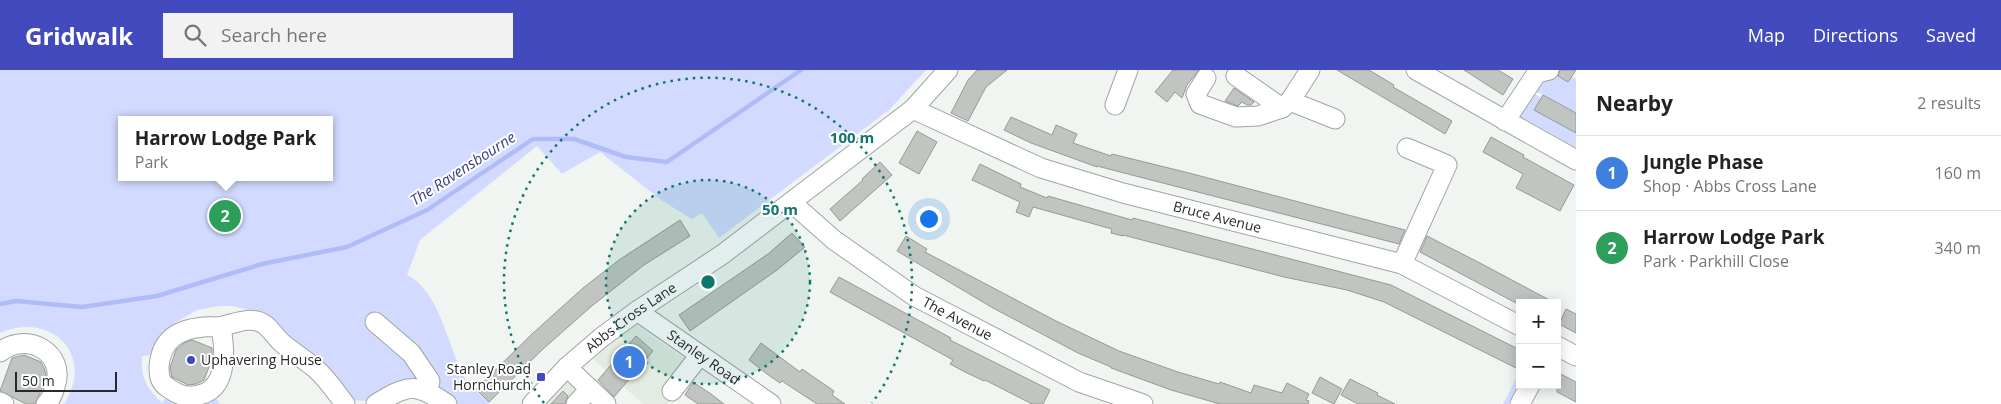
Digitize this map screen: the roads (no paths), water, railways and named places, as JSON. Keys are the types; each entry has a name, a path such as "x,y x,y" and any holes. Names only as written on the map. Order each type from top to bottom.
{"street":[{"name":"Abbs Cross Lane","path":"534,403 567,367 637,311 723,254 913,109 948,70"},
{"path":"1115,105 1128,70"},
{"path":"1206,78 1196,94 1200,104 1236,117 1258,116 1286,104 1310,70"},
{"path":"1416,70 1576,160"},
{"path":"1505,121 1537,74 1549,70"},
{"path":"1236,76 1286,104 1335,119"},
{"name":"Bruce Avenue","path":"913,109 1041,168 1123,193 1402,264 1516,324"},
{"path":"1402,264 1454,168 1407,148"},
{"name":"The Avenue","path":"790,202 834,240 914,296 1079,382 1143,404"},
{"name":"Stanley Road","path":"637,311 700,355 762,402"},
{"path":"221,327 245,320 263,324 281,342 316,369 345,404"},
{"path":"375,322 411,353 419,363 430,381 428,391"},
{"path":"0,352 7,346 20,343 35,346 49,354 58,372 54,393 46,404"},
{"path":"1561,348 1576,356"},
{"path":"672,391 700,355"},
{"path":"567,367 606,404"},
{"path":"376,404 390,395 406,389 419,388 428,391 447,404"},
{"path":"576,404 590,389"},
{"path":"1520,404 1528,389"},
{"path":"0,402 4,404"}],"waterway":[{"name":"The Ravensbourne","path":"0,304 16,301 82,307 157,296 262,264 347,247 427,210 533,139 574,139 626,157 667,162 801,70"}],"place":[{"name":"Harrow Lodge Park","path":"225,216"},
{"name":"Uphavering House","path":"191,360"},
{"name":"Jungle Phase","path":"629,362"},
{"name":"Stanley Road Hornchurch","path":"541,377"}]}
